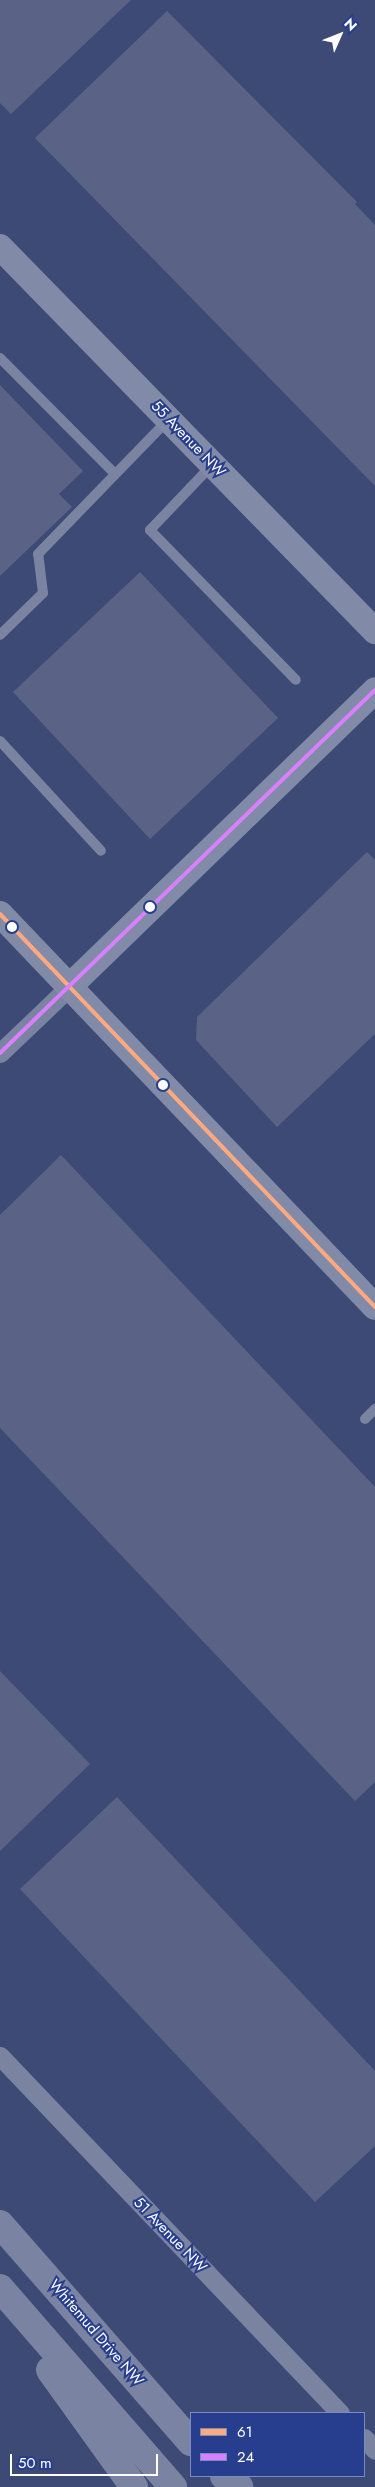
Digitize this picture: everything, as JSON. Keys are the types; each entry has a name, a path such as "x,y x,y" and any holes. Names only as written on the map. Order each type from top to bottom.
{"highway":[{"name":"Whitemud Drive NW","path":"0,2224 190,2441"},
{"path":"0,2288 173,2487"},
{"path":"0,2300 134,2487"},
{"path":"224,2477 239,2487"}],"street":[{"name":"55 Avenue NW","path":"0,247 375,630"},
{"path":"0,1053 375,690"},
{"path":"0,914 375,1307"},
{"name":"51 Avenue NW","path":"0,2056 339,2412"},
{"path":"365,2439 375,2450"}],"lane":[{"path":"0,358 115,474"},
{"path":"0,635 43,593 38,554 169,420"},
{"path":"213,464 150,530 296,680"},
{"path":"0,741 101,850"},
{"path":"364,1419 375,1409"}],"building":[{"path":"0,0 131,0 11,114 0,103"},
{"path":"167,11 357,202 355,204 375,225 375,486 35,138"},
{"path":"0,385 83,471 59,494 72,507 0,576"},
{"path":"140,572 278,718 150,839 13,692"},
{"path":"367,852 375,860 375,1034 277,1127 196,1040 197,1017"},
{"path":"61,1155 375,1487 375,1782 355,1801 0,1428 0,1215"},
{"path":"0,1671 90,1764 0,1851"},
{"path":"117,1797 375,2071 375,2146 315,2202 20,1889"}],"transit line":[{"name":"24","path":"0,1053 375,690"},
{"name":"61","path":"0,914 375,1307"}]}
